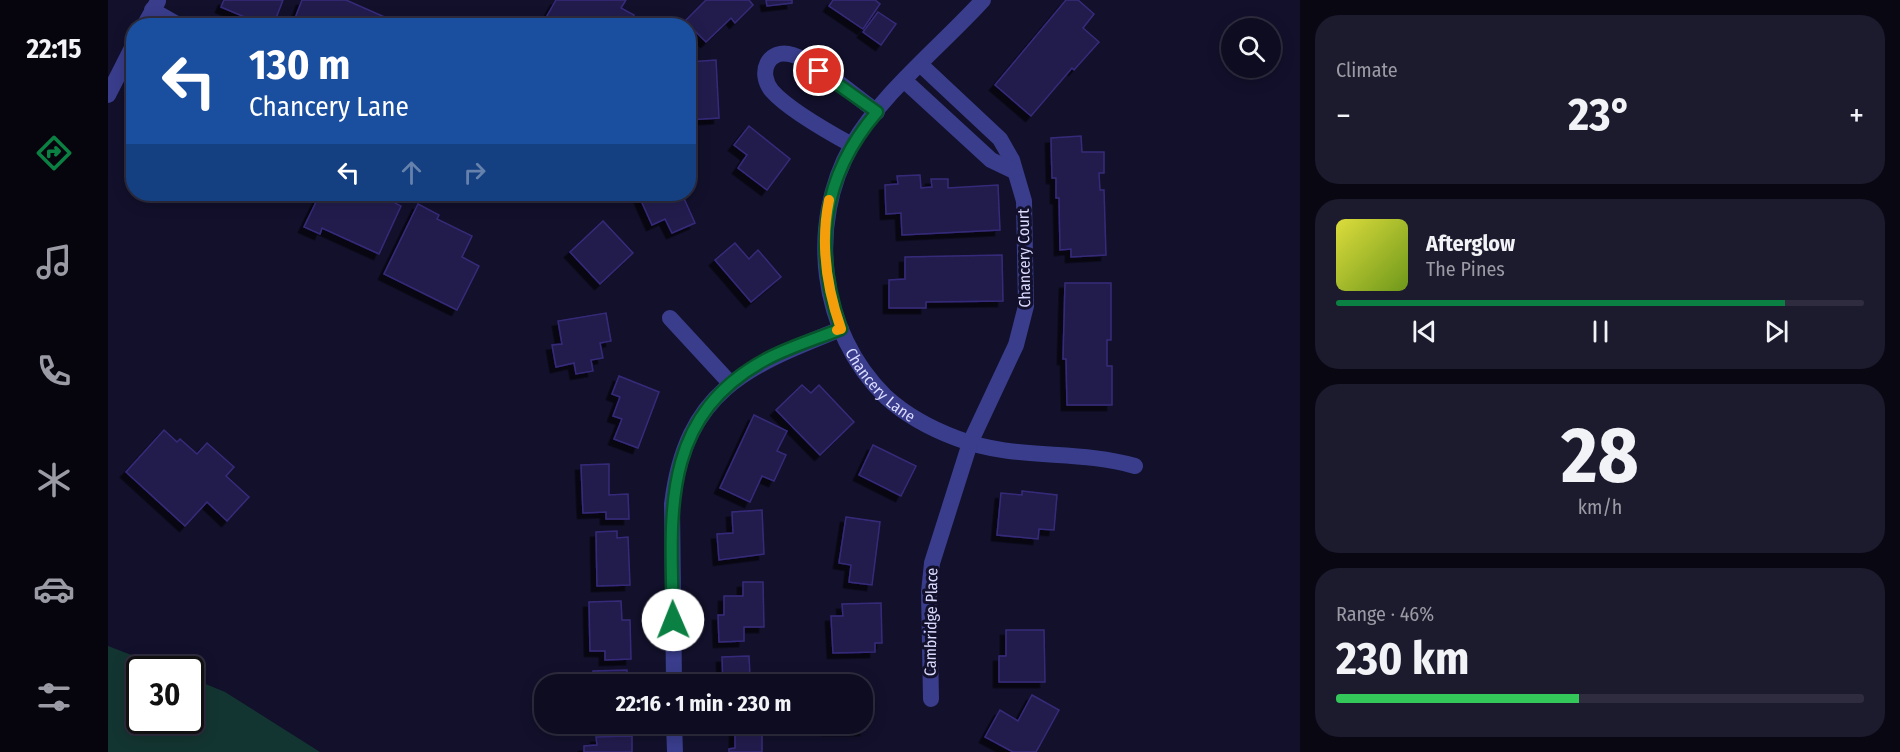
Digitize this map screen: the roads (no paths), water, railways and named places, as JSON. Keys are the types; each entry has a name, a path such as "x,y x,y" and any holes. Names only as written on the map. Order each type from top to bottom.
{"street":[{"name":"Chancery Lane","path":"983,0 877,112 852,145 838,171 825,219 825,264 841,329 862,366 887,397 933,428 970,443 1012,452 1087,455 1135,466"},
{"path":"155,5 170,18"},
{"path":"852,145 773,93 764,76 765,66 770,59 780,54 800,57 877,112"},
{"path":"108,95 126,60"},
{"name":"Chancery Court","path":"921,65 1000,140 1012,160 1024,201 1026,306 1016,345 970,443"},
{"path":"905,81 991,160 1014,171"},
{"path":"670,318 730,383"},
{"path":"674,674 671,533 675,480 688,439 699,419 730,383 766,360 841,329"},
{"name":"Cambridge Place","path":"931,699 930,576 935,550 970,443"},
{"path":"674,734 675,752"}]}
